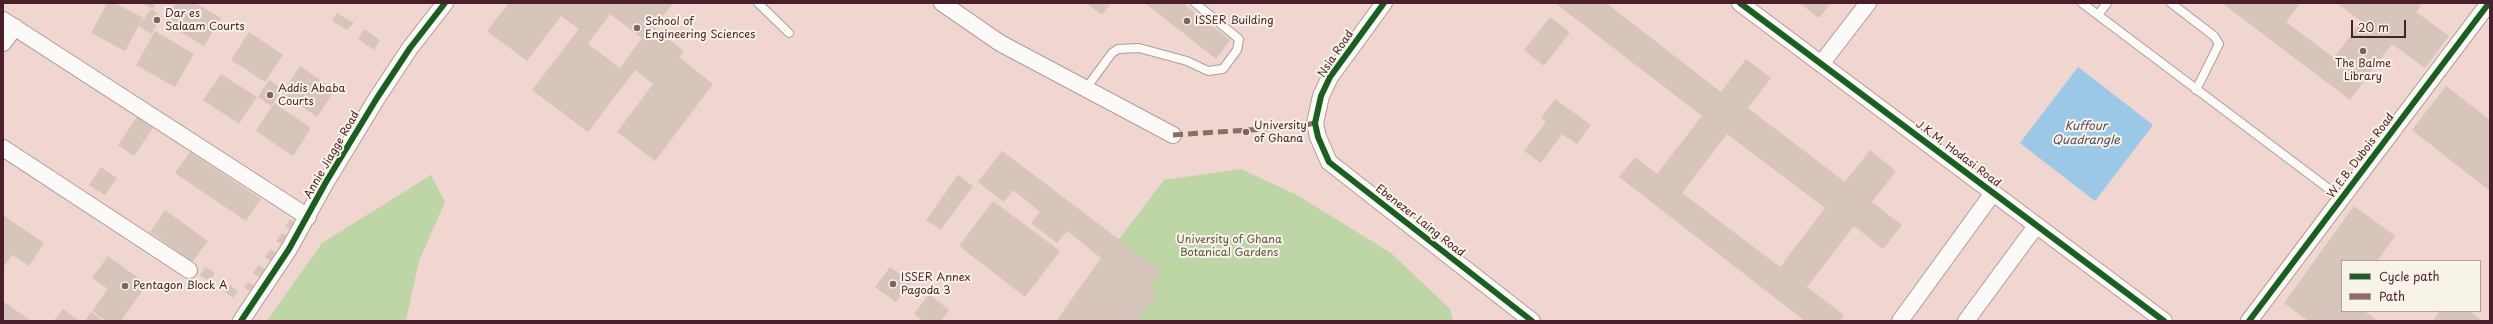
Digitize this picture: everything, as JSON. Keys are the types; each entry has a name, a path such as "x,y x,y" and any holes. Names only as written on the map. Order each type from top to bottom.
{"street":[{"name":"Annie Jiagge Road","path":"241,321 290,249 326,182 377,98 410,48 445,3"},
{"path":"942,3 1000,43 1087,87 1173,134"},
{"name":"Nsia Road","path":"1315,123 1321,96 1330,77 1383,3"},
{"name":"J.K.M. Hodasi Road","path":"1740,3 2164,321"},
{"path":"1821,64 1868,3"},
{"name":"W.E.B. Dubois Road","path":"2249,321 2342,198 2487,12"},
{"path":"3,43 9,23 308,217"},
{"name":"Ebenezer Laing Road","path":"1315,123 1318,137 1329,162 1509,313 1532,321"},
{"path":"3,148 189,270"},
{"path":"1900,321 1993,193"},
{"path":"1966,321 2036,226"}],"lane":[{"path":"758,3 789,33"},
{"path":"1087,87 1112,53 1118,49 1139,48 1187,61 1208,71 1223,68 1237,50 1239,39 1195,3"},
{"path":"2082,3 2342,198"},
{"path":"2098,15 2107,3"},
{"path":"2171,3 2214,36 2219,44 2196,90"}],"shaded area":[{"name":"University of Ghana","path":"3,3 2490,3 2490,321 3,321"}],"green space":[{"name":"University of Ghana Botanical Gardens","path":"1241,169 1297,195 1391,253 1450,309 1453,321 1057,321 1164,180"},
{"path":"431,175 445,202 419,261 406,320 411,321 267,321 322,243"}],"water":[{"name":"Kuffour Quadrangle","path":"2078,67 2153,125 2095,201 2020,143"}],"building":[{"path":"107,3 115,3 143,18 125,51 91,33"},
{"path":"141,3 156,3 153,9"},
{"path":"176,3 195,3 221,18 204,46 165,23"},
{"name":"School of Engineering Sciences","path":"509,3 673,3 654,28 684,51 679,57 713,84 655,161 617,132 653,84 635,70 588,132 532,90 579,29 561,16 527,61 487,31","holes":["610,14 642,38 620,68 588,44"]},
{"path":"1086,3 1111,3 1102,15"},
{"name":"ISSER Building","path":"1145,3 1183,3 1230,40 1216,59"},
{"path":"1555,3 1606,3 1721,92 1746,59 1771,78 1748,108 1845,182 1870,150 1896,171 1872,202 1902,225 1883,249 1854,226 1807,287 1844,315 1840,321 1805,321 1619,177 1635,157 1657,174 1702,116","holes":["1727,134 1825,208 1780,267 1682,193"]},
{"path":"1799,3 1831,3 1819,18"},
{"name":"The Balme Library","path":"2222,3 2300,3 2286,22 2334,58 2361,21 2337,3 2423,3 2416,12 2449,36 2425,68 2392,44 2350,100"},
{"path":"151,9 162,17 151,34 139,26"},
{"path":"337,13 354,23 347,30 332,21"},
{"path":"1550,17 1570,32 1544,66 1524,50"},
{"path":"364,29 380,40 374,50 358,39"},
{"path":"155,31 194,54 175,87 136,65"},
{"path":"249,32 283,55 265,82 231,60"},
{"path":"300,66 335,90 317,117 282,93"},
{"path":"221,74 257,97 239,124 203,100"},
{"path":"269,80 283,89 271,106 258,97"},
{"path":"2446,86 2490,120 2490,191 2412,130"},
{"path":"1555,99 1591,125 1577,144 1562,134 1541,163 1524,151 1546,122 1541,118"},
{"path":"274,103 311,128 293,156 256,131"},
{"path":"137,117 153,128 134,156 118,145"},
{"path":"1002,151 1161,271 1150,287 1158,292 1137,321 1056,321 1101,258 1067,231 1057,243 1031,223 1040,212 1013,190 1004,202 978,182"},
{"path":"190,152 261,199 246,221 175,173"},
{"path":"101,167 117,178 105,195 89,185"},
{"path":"958,175 973,186 941,230 926,220"},
{"path":"993,201 1060,251 1025,297 959,246"},
{"path":"2354,206 2395,236 2378,260 2341,260 2341,312 2365,312 2378,321 2308,321 2284,303"},
{"path":"165,210 208,241 192,262 150,232"},
{"path":"4,216 44,243 29,266 12,255 3,268"},
{"path":"290,219 296,224 292,230 285,226"},
{"path":"282,233 288,237 282,245 276,241"},
{"path":"270,249 278,254 272,262 265,257"},
{"name":"Pentagon Block A","path":"108,256 147,284 121,321 106,321 92,311 108,289 92,278"},
{"path":"259,265 267,271 261,279 253,273"},
{"path":"206,267 215,273 209,281 200,275"},
{"name":"ISSER Annex Pagoda 3","path":"890,267 911,282 896,302 875,287"},
{"path":"248,282 256,287 252,293 244,287"},
{"path":"230,285 238,291 233,298 225,292"},
{"name":"ISSER Annex Pagoda 3","path":"929,294 949,310 941,321 923,321 914,314"},
{"path":"3,301 31,321 3,321"},
{"path":"63,309 79,321 54,321"},
{"path":"91,312 103,321 85,321"},
{"path":"2439,312 2471,312 2483,321 2433,321"}],"marked path":[{"path":"1173,135 1294,127 1315,123"}],"cycle path":[{"path":"241,321 289,249 326,182 377,98 410,48 445,3"},
{"path":"1384,3 1330,77 1321,96 1315,123 1318,137 1329,162 1532,321"},
{"path":"1740,3 2164,321"},
{"path":"2249,321 2489,3"}],"place":[{"name":"Dar es Salaam Courts","path":"157,20"},
{"name":"ISSER Building","path":"1187,21"},
{"name":"School of Engineering Sciences","path":"637,28"},
{"name":"The Balme Library","path":"2363,51"},
{"name":"Addis Ababa Courts","path":"270,95"},
{"name":"University of Ghana","path":"1246,132"},
{"name":"ISSER Annex Pagoda 3","path":"893,284"},
{"name":"Pentagon Block A","path":"125,286"}]}
